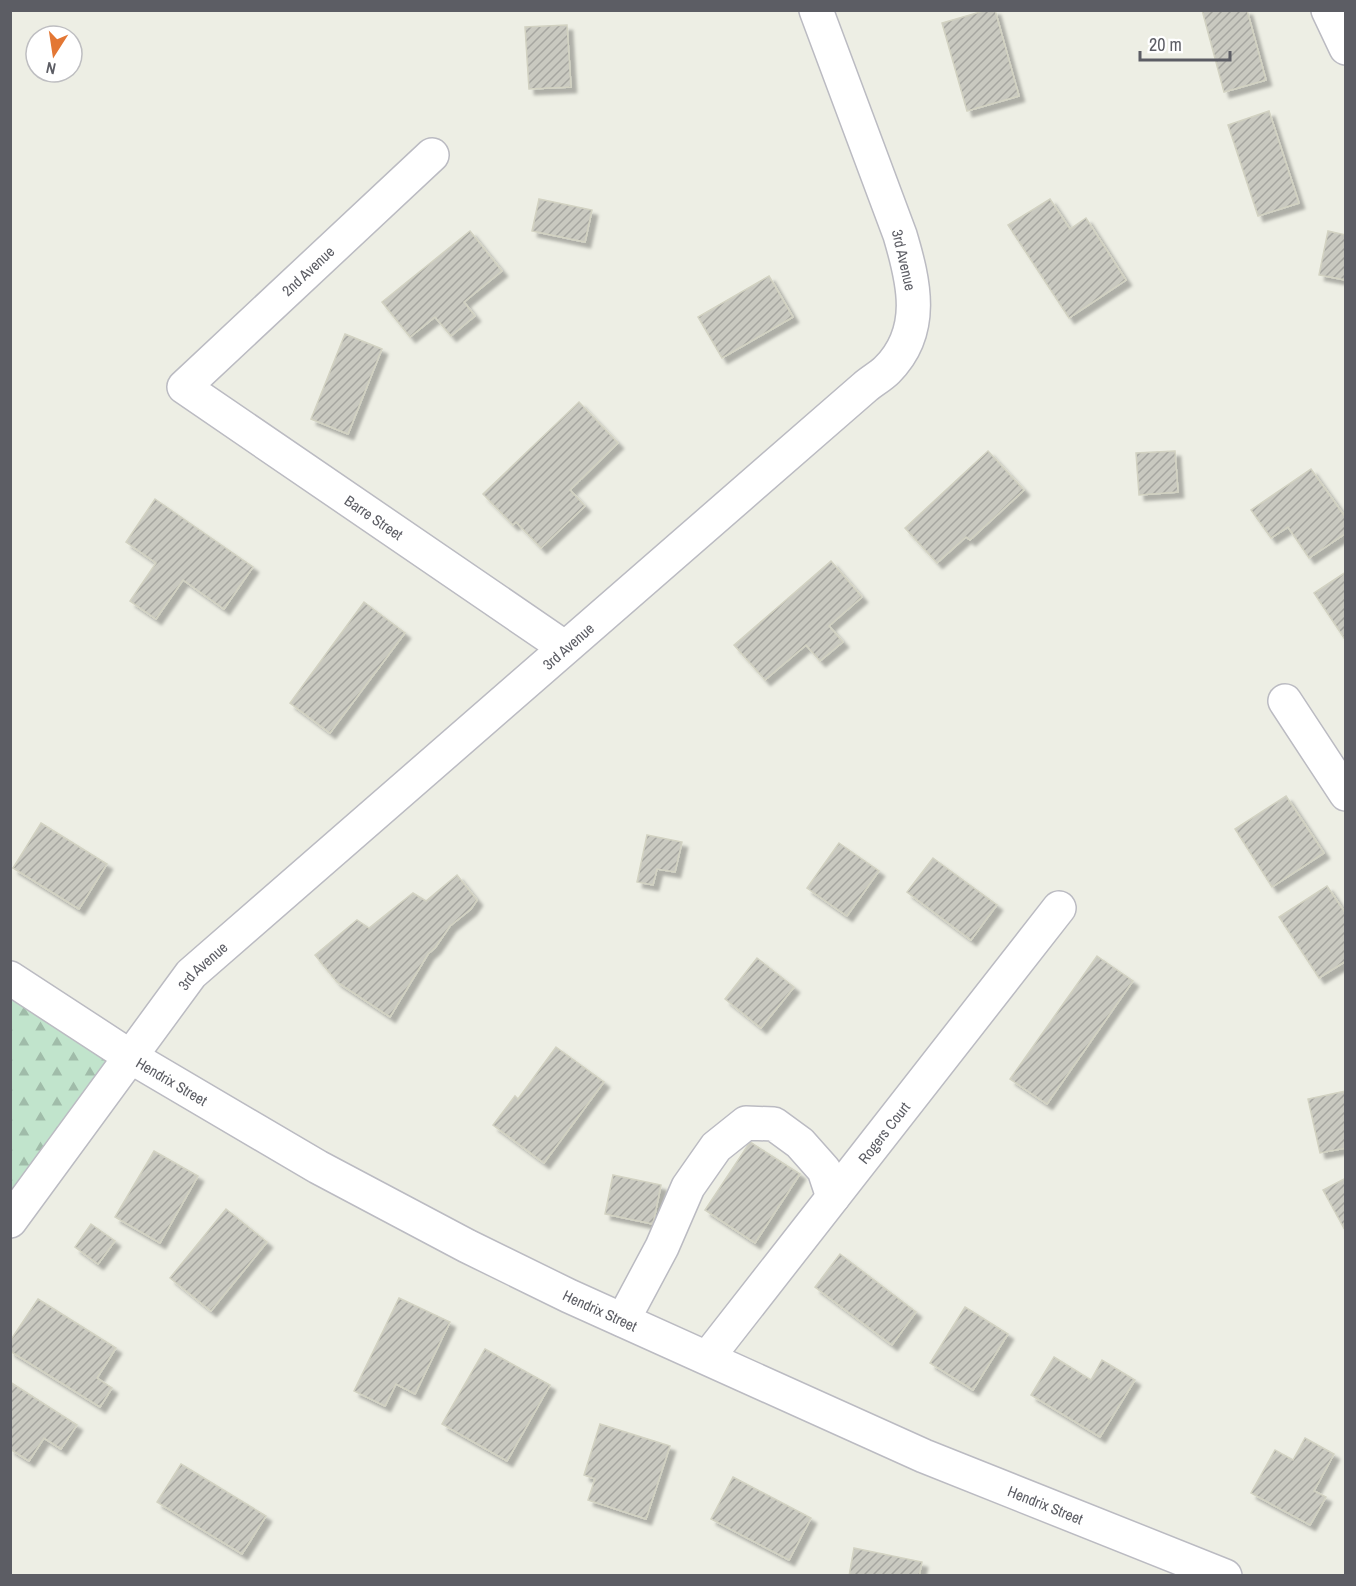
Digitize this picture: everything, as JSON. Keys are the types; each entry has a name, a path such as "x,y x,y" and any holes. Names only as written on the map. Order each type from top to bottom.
{"street":[{"name":"3rd Avenue","path":"10,1221 191,974 564,647 887,370 904,348 913,321 913,289 908,262 816,10"},
{"path":"1328,10 1346,48"},
{"name":"2nd Avenue","path":"184,387 432,155"},
{"name":"Barre Street","path":"184,387 564,647"},
{"path":"1286,701 1342,787"},
{"name":"Rogers Court","path":"708,1357 1059,908"},
{"name":"Hendrix Street","path":"10,978 130,1057 318,1167 467,1246 623,1320 924,1456 1225,1575"},
{"path":"623,1320 662,1247 688,1187 716,1147 746,1123 774,1124 800,1143 824,1170 833,1197"}],"green space":[{"path":"11,978 131,1057 11,1221"}],"building":[{"path":"987,10 995,10 1019,96 967,111 942,23"},
{"path":"1202,10 1247,10 1266,80 1224,92"},
{"path":"567,25 571,87 529,89 525,27"},
{"path":"1269,111 1299,203 1258,216 1228,125"},
{"path":"539,199 592,210 585,242 532,231"},
{"path":"1050,199 1070,229 1086,218 1126,280 1069,318 1008,225"},
{"path":"470,231 502,271 464,302 475,316 451,336 435,317 410,337 382,302"},
{"path":"1328,231 1346,235 1346,280 1319,275"},
{"path":"769,276 793,317 722,358 698,317"},
{"path":"345,334 382,349 348,434 311,419"},
{"path":"579,402 618,443 570,490 585,506 541,548 516,522 513,525 483,494"},
{"path":"988,451 1024,490 970,540 966,537 937,563 905,528"},
{"path":"1175,451 1178,492 1139,495 1136,453"},
{"path":"1311,469 1346,518 1346,533 1309,558 1288,527 1271,538 1251,510"},
{"path":"155,499 253,567 224,609 183,580 156,619 130,601 156,563 126,542"},
{"path":"831,561 862,597 829,626 843,642 820,661 806,645 765,680 734,645"},
{"path":"1346,572 1346,641 1314,593"},
{"path":"364,602 405,633 330,733 290,703"},
{"path":"1286,796 1324,853 1272,887 1235,829"},
{"path":"41,823 107,864 79,909 13,868"},
{"path":"647,835 682,842 675,872 657,869 653,885 637,882"},
{"path":"839,843 879,871 847,916 807,888"},
{"path":"933,858 997,905 971,940 907,892"},
{"path":"457,875 477,900 471,909 450,926 428,954 390,1017 337,982 315,955 357,920 369,928 413,893 426,901"},
{"path":"1327,886 1346,914 1346,961 1319,978 1279,917"},
{"path":"1097,956 1133,981 1047,1104 1010,1079"},
{"path":"757,958 794,987 761,1028 725,999"},
{"path":"556,1047 604,1082 544,1163 493,1125 515,1096 518,1099"},
{"path":"1346,1091 1346,1148 1320,1153 1308,1099"},
{"path":"750,1142 800,1174 755,1243 705,1210"},
{"path":"154,1151 198,1176 160,1243 115,1217"},
{"path":"613,1175 661,1185 653,1224 605,1214"},
{"path":"1346,1178 1346,1232 1323,1190"},
{"path":"226,1209 267,1242 211,1311 170,1278"},
{"path":"91,1224 115,1241 98,1264 75,1247"},
{"path":"840,1254 916,1312 892,1345 815,1287"},
{"path":"399,1298 450,1322 415,1394 396,1384 385,1406 354,1391"},
{"path":"38,1299 116,1348 97,1378 112,1388 100,1407 10,1351 10,1341"},
{"path":"965,1307 1008,1334 973,1390 930,1363"},
{"path":"485,1349 550,1385 507,1461 442,1424"},
{"path":"1054,1357 1091,1380 1102,1360 1135,1380 1100,1437 1031,1395"},
{"path":"10,1382 77,1425 61,1449 44,1438 29,1461 10,1449"},
{"path":"600,1424 670,1446 646,1519 588,1500 595,1479 584,1475"},
{"path":"1305,1438 1334,1454 1314,1491 1326,1497 1310,1525 1251,1493 1275,1450 1293,1460"},
{"path":"181,1464 266,1516 242,1554 157,1502"},
{"path":"733,1477 811,1518 789,1560 711,1519"},
{"path":"854,1548 922,1562 919,1576 849,1576"}]}
